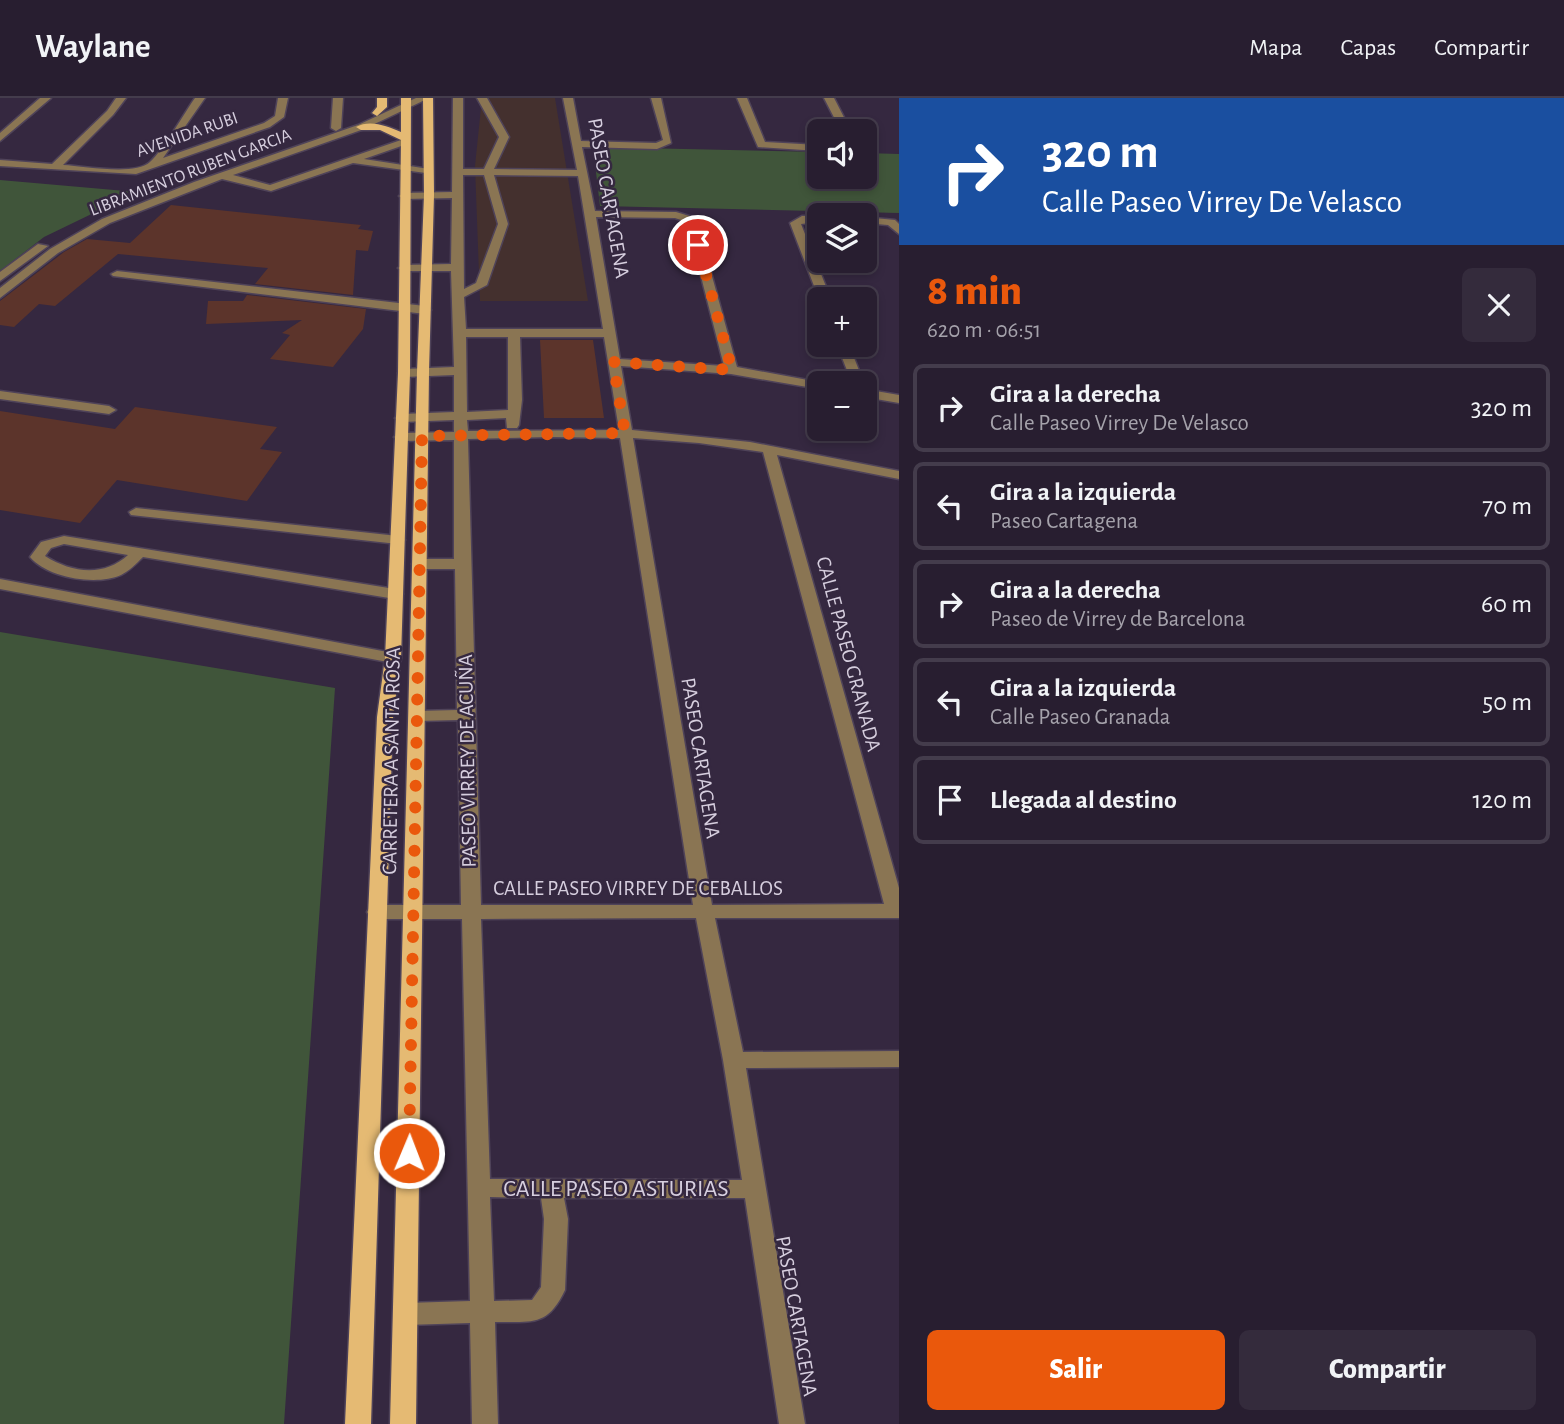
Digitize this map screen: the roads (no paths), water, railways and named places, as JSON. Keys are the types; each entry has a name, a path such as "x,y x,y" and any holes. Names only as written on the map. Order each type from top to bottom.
{"main road":[{"path":"377,113 382,107 382,98"},
{"name":"CARRETERA A SANTA ROSA","path":"403,1424 422,418 429,195 426,98"},
{"name":"CARRETERA A SANTA ROSA","path":"358,1424 377,912 386,717 393,657 404,373 405,101"},
{"path":"361,127 389,129 404,140"}],"street":[{"path":"0,138 46,98"},
{"path":"55,167 110,113 121,98"},
{"path":"153,166 200,98"},
{"name":"AVENIDA RUBI","path":"0,163 125,172 153,166 275,121 279,117 283,98"},
{"path":"336,128 338,98"},
{"path":"405,101 426,98"},
{"name":"PASEO VIRREY DE ACUÑA","path":"458,98 457,267 462,564 485,1424"},
{"path":"458,296 481,285 503,224 488,172 504,137 482,98"},
{"name":"PASEO CARTAGENA","path":"568,98 590,214 704,912 734,1060 752,1189 792,1424"},
{"path":"576,144 657,146 668,141 656,98"},
{"path":"742,98 760,144 770,148 807,148"},
{"path":"829,98 840,119"},
{"name":"LIBRAMIENTO RUBEN GARCIA","path":"0,278 58,235 107,211 405,101"},
{"name":"LIBRAMIENTO RUBEN GARCIA","path":"0,294 54,251 91,228 223,176 361,127 405,101"},
{"path":"223,176 270,189 404,140"},
{"path":"352,160 429,172"},
{"path":"459,172 581,173"},
{"path":"404,196 457,195"},
{"path":"590,214 676,215 692,220 732,370"},
{"path":"807,219 795,223 807,253"},
{"path":"877,220 887,220 897,228"},
{"path":"404,268 457,267"},
{"path":"117,275 425,310"},
{"path":"460,333 608,333"},
{"path":"509,435 516,400 514,335"},
{"path":"613,362 732,370 807,383"},
{"path":"404,373 459,371"},
{"path":"0,395 109,410"},
{"path":"877,395 899,399"},
{"path":"402,418 514,414"},
{"path":"401,437 625,433 699,439 769,449 899,475"},
{"name":"CALLE PASEO GRANADA","path":"769,449 897,911"},
{"path":"136,513 398,540"},
{"path":"139,552 123,568 96,575 45,564 37,556 46,545 64,540 139,552 395,594"},
{"path":"419,564 462,564"},
{"path":"0,584 393,657"},
{"path":"417,716 468,715"},
{"name":"CALLE PASEO VIRREY DE CEBALLOS","path":"377,912 897,911"},
{"path":"734,1060 899,1059"},
{"name":"CALLE PASEO ASTURIAS","path":"479,1188 752,1189"},
{"path":"406,1314 483,1314 538,1310 553,1290 556,1219 551,1188"}]}
